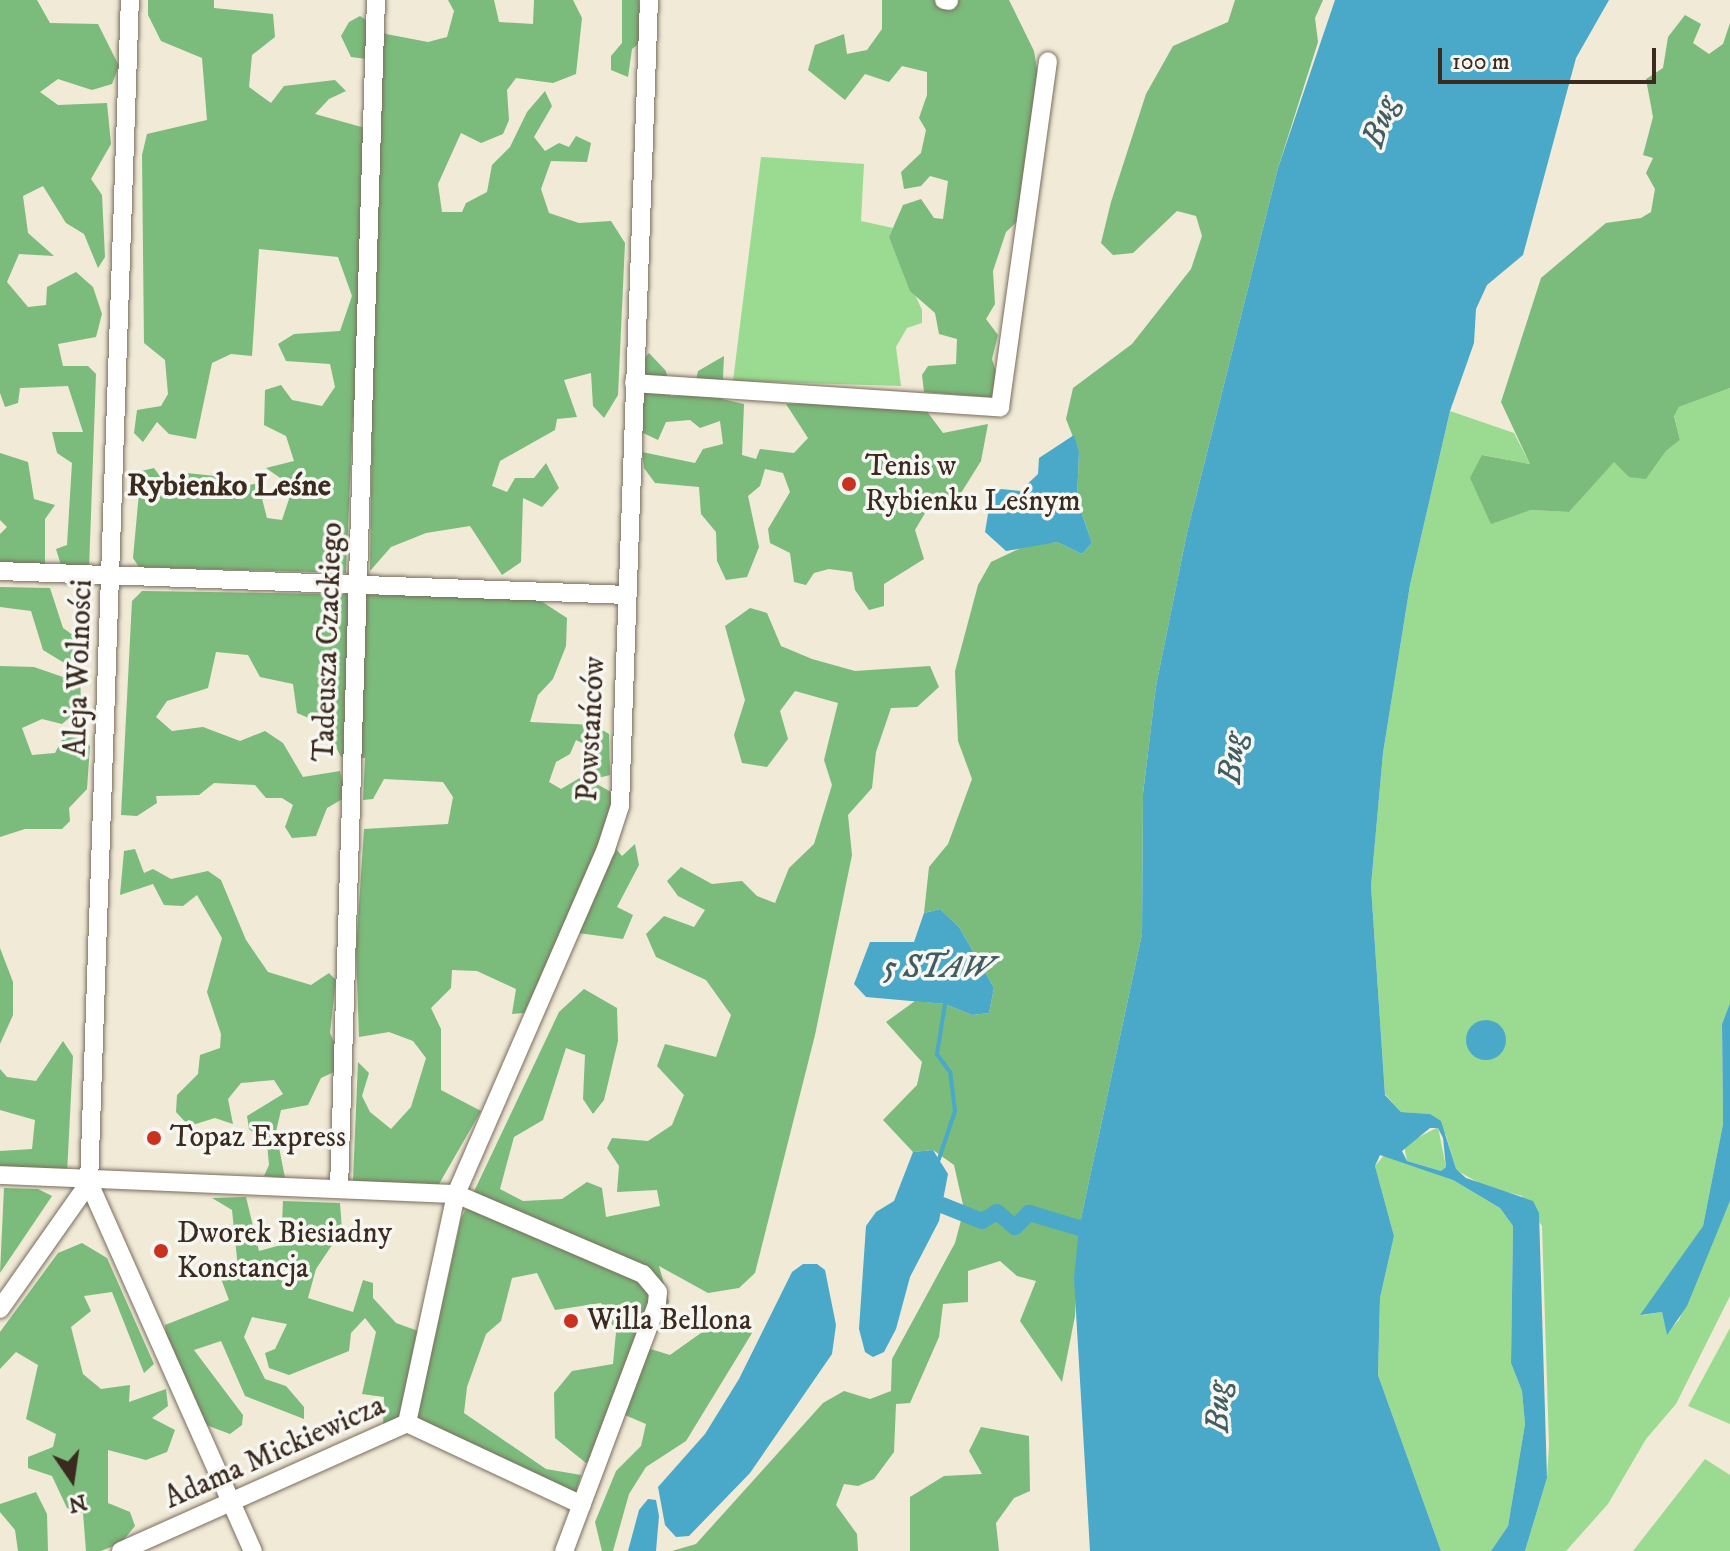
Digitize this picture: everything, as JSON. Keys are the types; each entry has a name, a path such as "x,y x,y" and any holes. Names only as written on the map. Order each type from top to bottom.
{"street":[{"name":"Aleja Wolności","path":"89,1183 130,0"},
{"name":"Tadeusza Czackiego","path":"339,1189 376,0"},
{"name":"Powstańców","path":"407,1423 456,1194 606,849 620,806 649,0"},
{"path":"634,383 1000,407 1048,61"},
{"path":"0,571 111,579 627,595"},
{"path":"0,1175 89,1183 456,1194 643,1274 658,1292 657,1304 564,1551"},
{"path":"0,1309 89,1183"},
{"path":"89,1183 253,1551"},
{"name":"Adama Mickiewicza","path":"121,1551 407,1423 582,1505"}],"green space":[{"path":"0,0 37,0 50,23 98,24 119,66 112,84 92,90 58,79 40,92 58,105 107,103 111,144 91,179 102,195 105,257 98,268 84,234 66,223 43,186 23,196 28,233 54,256 19,254 7,282 28,307 46,305 47,287 76,272 93,287 102,314 96,337 58,344 63,366 88,366 96,374 89,570 61,565 56,549 67,545 72,463 57,453 52,432 83,432 68,386 20,388 18,403 5,407 0,393"},
{"path":"148,0 214,0 214,8 273,14 275,37 252,55 249,87 271,103 284,86 335,80 346,91 329,99 315,114 365,128 382,61 351,57 341,36 349,22 360,16 386,34 428,42 447,37 454,11 448,0 494,0 499,22 533,24 534,0 573,0 582,18 576,74 553,83 516,78 507,90 509,120 503,134 481,143 461,133 438,184 442,212 462,212 466,203 487,192 492,165 510,147 527,112 545,91 552,106 534,137 545,151 559,143 569,147 576,136 591,143 587,162 551,161 541,189 549,213 579,223 611,221 625,243 618,395 604,418 593,406 591,373 564,380 577,417 557,419 555,430 500,461 492,486 507,492 515,478 534,478 546,463 559,488 542,507 523,498 521,562 502,575 470,526 426,533 391,547 370,571 372,416 353,417 346,573 139,567 133,558 141,471 154,468 174,496 187,473 215,476 233,497 241,487 258,483 267,518 282,520 293,487 266,468 294,461 286,436 264,425 265,390 281,385 292,400 322,406 335,387 330,364 286,361 278,344 294,334 340,331 352,296 338,257 259,249 252,356 231,354 212,363 196,439 169,434 157,422 143,442 134,433 137,410 161,406 168,394 165,360 144,343 142,155 147,134 207,120 202,58 161,41 148,15"},
{"path":"622,0 639,0 641,42 632,49 628,77 611,70 611,56 622,43"},
{"path":"882,0 1009,0 1034,51 1044,111 1024,215 1006,232 993,271 995,304 986,319 998,335 992,359 997,375 996,398 924,392 922,375 928,366 956,364 957,339 939,334 935,313 910,291 889,237 903,205 921,199 934,218 943,219 948,181 930,176 921,186 904,189 901,172 921,153 926,130 919,118 927,95 927,72 902,66 889,82 865,74 845,100 808,70 815,45 844,34 847,54 867,50 882,29"},
{"path":"1235,0 1323,0 1315,18 1318,42 1278,168 1187,533 1156,686 1143,794 1142,934 1079,1228 1075,1316 1062,1382 1020,1321 1036,1281 1017,1276 1000,1261 968,1271 968,1302 943,1304 939,1337 910,1403 896,1404 894,1452 874,1479 858,1486 844,1484 836,1505 857,1534 858,1551 672,1551 696,1544 823,1403 844,1391 870,1399 891,1391 892,1359 955,1243 964,1209 954,1165 933,1150 913,1152 883,1120 917,1085 922,1062 886,1022 915,1001 945,1004 972,1015 989,1013 994,988 959,927 940,909 924,913 929,867 948,844 972,779 958,741 955,671 978,585 991,562 1027,545 1057,542 1082,554 1092,543 1077,500 1079,452 1066,419 1073,388 1132,344 1191,269 1202,236 1196,216 1177,211 1133,253 1113,255 1101,243 1111,202 1146,94 1173,46 1228,22"},
{"path":"1685,15 1701,24 1693,43 1709,54 1723,44 1730,23 1730,388 1679,407 1674,416 1680,440 1666,451 1646,479 1629,477 1614,462 1569,512 1531,510 1491,524 1470,478 1482,455 1530,464 1501,402 1541,278 1606,223 1641,218 1651,212 1655,189 1646,173 1653,158 1643,155 1653,117 1646,79 1663,68 1668,37"},
{"path":"761,157 864,164 861,221 893,228 889,237 922,310 922,323 907,328 896,347 901,386 733,381"},
{"path":"649,353 666,371 671,396 693,394 698,371 724,356 722,399 744,404 742,455 756,459 760,449 794,453 808,438 786,404 826,402 926,410 943,433 988,424 981,461 956,501 931,503 915,530 924,559 884,584 884,606 869,610 855,590 852,572 829,569 814,573 806,585 794,582 790,553 770,543 768,529 790,492 783,473 765,469 760,486 748,496 759,547 747,577 726,580 717,561 716,532 701,514 699,487 655,483 644,468 642,452 695,463 703,449 723,444 720,421 700,428 690,420 666,422 658,440 641,432 642,361"},
{"path":"1730,388 1730,1003 1722,1024 1723,1124 1703,1226 1642,1315 1662,1312 1667,1333 1679,1320 1730,1201 1730,1296 1676,1404 1646,1439 1608,1504 1566,1551 1525,1551 1547,1478 1549,1445 1542,1226 1522,1196 1486,1187 1456,1170 1446,1135 1430,1114 1401,1112 1385,1094 1371,886 1383,753 1410,585 1450,411 1514,433 1530,464 1483,455 1491,523 1531,510 1569,512 1614,461 1646,479 1666,451 1680,440 1674,415 1679,407"},
{"path":"0,453 28,462 34,499 55,505 45,519 45,566 0,566 0,534 7,527 0,520"},
{"path":"0,587 50,588 63,628 77,638 76,661 66,664 43,650 31,611 0,607"},
{"path":"142,591 516,597 541,601 567,618 566,646 553,679 538,695 530,722 594,725 609,734 610,775 598,778 586,745 576,740 570,754 556,762 549,782 561,789 583,776 611,792 621,824 616,849 622,856 635,844 639,865 617,907 633,915 623,939 563,931 524,1013 512,1014 516,989 477,971 452,970 451,988 431,1008 441,1029 441,1090 481,1111 439,1184 353,1181 358,1062 369,1073 362,1096 370,1112 391,1129 411,1107 426,1058 413,1041 389,1032 359,1037 356,950 364,829 448,824 453,797 443,782 384,779 373,799 363,800 365,758 341,757 325,725 297,713 293,684 260,677 248,655 216,652 208,688 167,701 156,717 172,731 203,727 240,741 265,731 283,743 303,777 340,771 346,797 327,808 316,836 292,838 285,827 293,805 282,798 266,798 255,785 214,783 199,795 156,796 157,803 137,816 121,815 132,601"},
{"path":"750,608 767,613 781,646 812,659 855,671 930,666 939,687 917,707 891,708 876,752 872,788 848,815 852,855 815,1035 755,1273 739,1288 708,1293 659,1266 669,1302 644,1347 670,1355 715,1323 752,1333 686,1441 646,1467 629,1494 613,1551 602,1551 595,1522 616,1471 641,1446 646,1424 618,1412 597,1459 586,1463 555,1438 554,1393 572,1371 613,1364 616,1332 601,1303 555,1310 537,1273 512,1278 501,1321 486,1334 467,1387 464,1413 546,1469 581,1475 575,1495 420,1423 415,1410 383,1428 384,1397 362,1394 376,1332 365,1318 351,1333 349,1351 289,1375 269,1368 265,1353 275,1349 287,1324 252,1317 244,1337 265,1379 286,1386 304,1407 304,1419 245,1396 221,1341 194,1350 243,1415 242,1425 230,1434 206,1425 167,1342 165,1325 229,1300 220,1276 238,1268 232,1210 212,1198 246,1197 259,1251 281,1245 283,1201 340,1203 342,1230 316,1269 308,1298 353,1312 363,1280 373,1283 373,1298 396,1323 435,1337 461,1219 559,1012 584,989 617,1008 618,1041 604,1100 593,1114 583,1099 585,1055 566,1048 543,1120 514,1137 500,1189 523,1201 562,1199 587,1182 602,1188 606,1217 660,1206 657,1190 617,1192 619,1166 607,1148 612,1138 648,1141 672,1125 684,1095 657,1066 665,1044 716,1057 731,1015 706,980 656,957 646,934 664,916 694,927 705,910 678,896 667,881 681,867 712,884 742,881 757,896 775,903 789,868 814,844 832,785 824,760 838,703 795,691 780,711 788,739 767,767 742,763 734,735 745,700 725,626"},
{"path":"0,666 34,667 63,677 80,670 81,708 62,724 42,719 22,728 32,755 55,753 64,736 84,720 81,735 90,746 87,789 69,808 70,821 62,829 25,829 0,837"},
{"path":"135,849 144,873 153,869 171,879 208,871 221,880 246,940 268,972 311,985 329,973 336,980 330,1033 337,1048 334,1072 321,1078 308,1105 281,1110 276,1132 285,1178 264,1176 269,1165 267,1143 249,1129 247,1116 283,1094 274,1080 241,1083 228,1099 233,1124 215,1118 189,1126 176,1112 177,1095 198,1074 200,1055 220,1048 221,1034 207,992 222,938 197,895 183,906 164,905 153,884 120,895 124,851"},
{"path":"0,948 13,982 13,1015 0,1044"},
{"path":"63,1041 73,1056 67,1174 0,1170 0,1151 32,1149 35,1120 0,1110 0,1069 7,1077 36,1081"},
{"path":"1438,1127 1446,1167 1441,1171 1407,1161 1404,1145"},
{"path":"1385,1154 1453,1180 1500,1208 1513,1226 1511,1363 1522,1391 1525,1424 1508,1526 1491,1551 1441,1551 1378,1375 1380,1298 1394,1236 1375,1166"},
{"path":"4,1188 38,1189 52,1196 0,1273"},
{"path":"82,1243 107,1258 154,1364 144,1373 112,1292 84,1296 91,1311 71,1327 83,1374 101,1389 130,1385 129,1402 166,1389 168,1406 152,1418 175,1430 167,1452 146,1460 108,1450 108,1503 130,1512 135,1526 121,1543 101,1551 86,1551 83,1513 67,1508 52,1476 28,1468 28,1457 53,1447 56,1434 26,1419 38,1365 16,1352 0,1369 0,1332 58,1253"},
{"path":"1730,1328 1730,1424 1688,1406"},
{"path":"981,1427 1029,1436 1030,1491 1014,1498 996,1523 999,1551 910,1551 910,1497 944,1476 982,1474 969,1451"},
{"path":"1705,1459 1730,1475 1730,1551 1633,1551"},
{"path":"36,1492 47,1514 48,1551 18,1551 15,1530 0,1512 0,1504"}],"water":[{"name":"Bug","path":"1335,0 1609,0 1576,58 1523,255 1487,285 1476,309 1474,343 1450,411 1410,585 1383,753 1371,886 1385,1095 1401,1112 1430,1114 1441,1121 1456,1169 1466,1178 1533,1201 1539,1213 1547,1478 1525,1551 1491,1551 1508,1526 1525,1424 1522,1391 1511,1363 1513,1226 1500,1208 1453,1180 1380,1155 1375,1166 1394,1236 1380,1298 1378,1375 1441,1551 1090,1551 1074,1278 1079,1228 1142,934 1143,794 1156,686 1187,533 1278,168","holes":["1430,1128 1438,1128 1443,1138 1446,1167 1441,1171 1407,1161 1402,1151"]},
{"path":"1074,435 1079,452 1077,500 1092,543 1082,554 1057,542 1006,551 985,532 991,496 1001,489 1020,491 1038,474 1039,458"},
{"name":"5 STAW","path":"940,909 959,927 994,988 989,1013 972,1015 945,1004 866,997 854,984 870,942 914,942 924,913"},
{"path":"1730,1003 1730,1201 1687,1306 1667,1335 1662,1312 1640,1315 1703,1226 1723,1124 1722,1024"},
{"path":"1486,1020 1500,1026 1506,1040 1500,1054 1486,1060 1472,1054 1466,1040 1472,1026"},
{"path":"933,1150 948,1174 939,1221 910,1277 896,1329 884,1352 873,1357 865,1352 859,1329 866,1226 876,1212 894,1201 913,1152"},
{"path":"803,1264 817,1264 825,1270 836,1325 832,1354 750,1473 689,1536 676,1537 665,1525 658,1487 705,1434 739,1379 792,1272"},
{"path":"648,1499 656,1500 659,1516 656,1551 628,1551 639,1510"}],"waterway":[{"path":"939,1159 955,1111 950,1072 937,1054 945,1004"},
{"path":"942,1205 982,1221 997,1212 1015,1227 1029,1213 1079,1228"}],"place":[{"name":"Tenis w Rybienku Leśnym","path":"849,484"},
{"name":"Topaz Express","path":"154,1138"},
{"name":"Dworek Biesiadny Konstancja","path":"161,1251"},
{"name":"Willa Bellona","path":"571,1321"}],"district":[{"name":"Rybienko Leśne","path":"229,486"}]}
